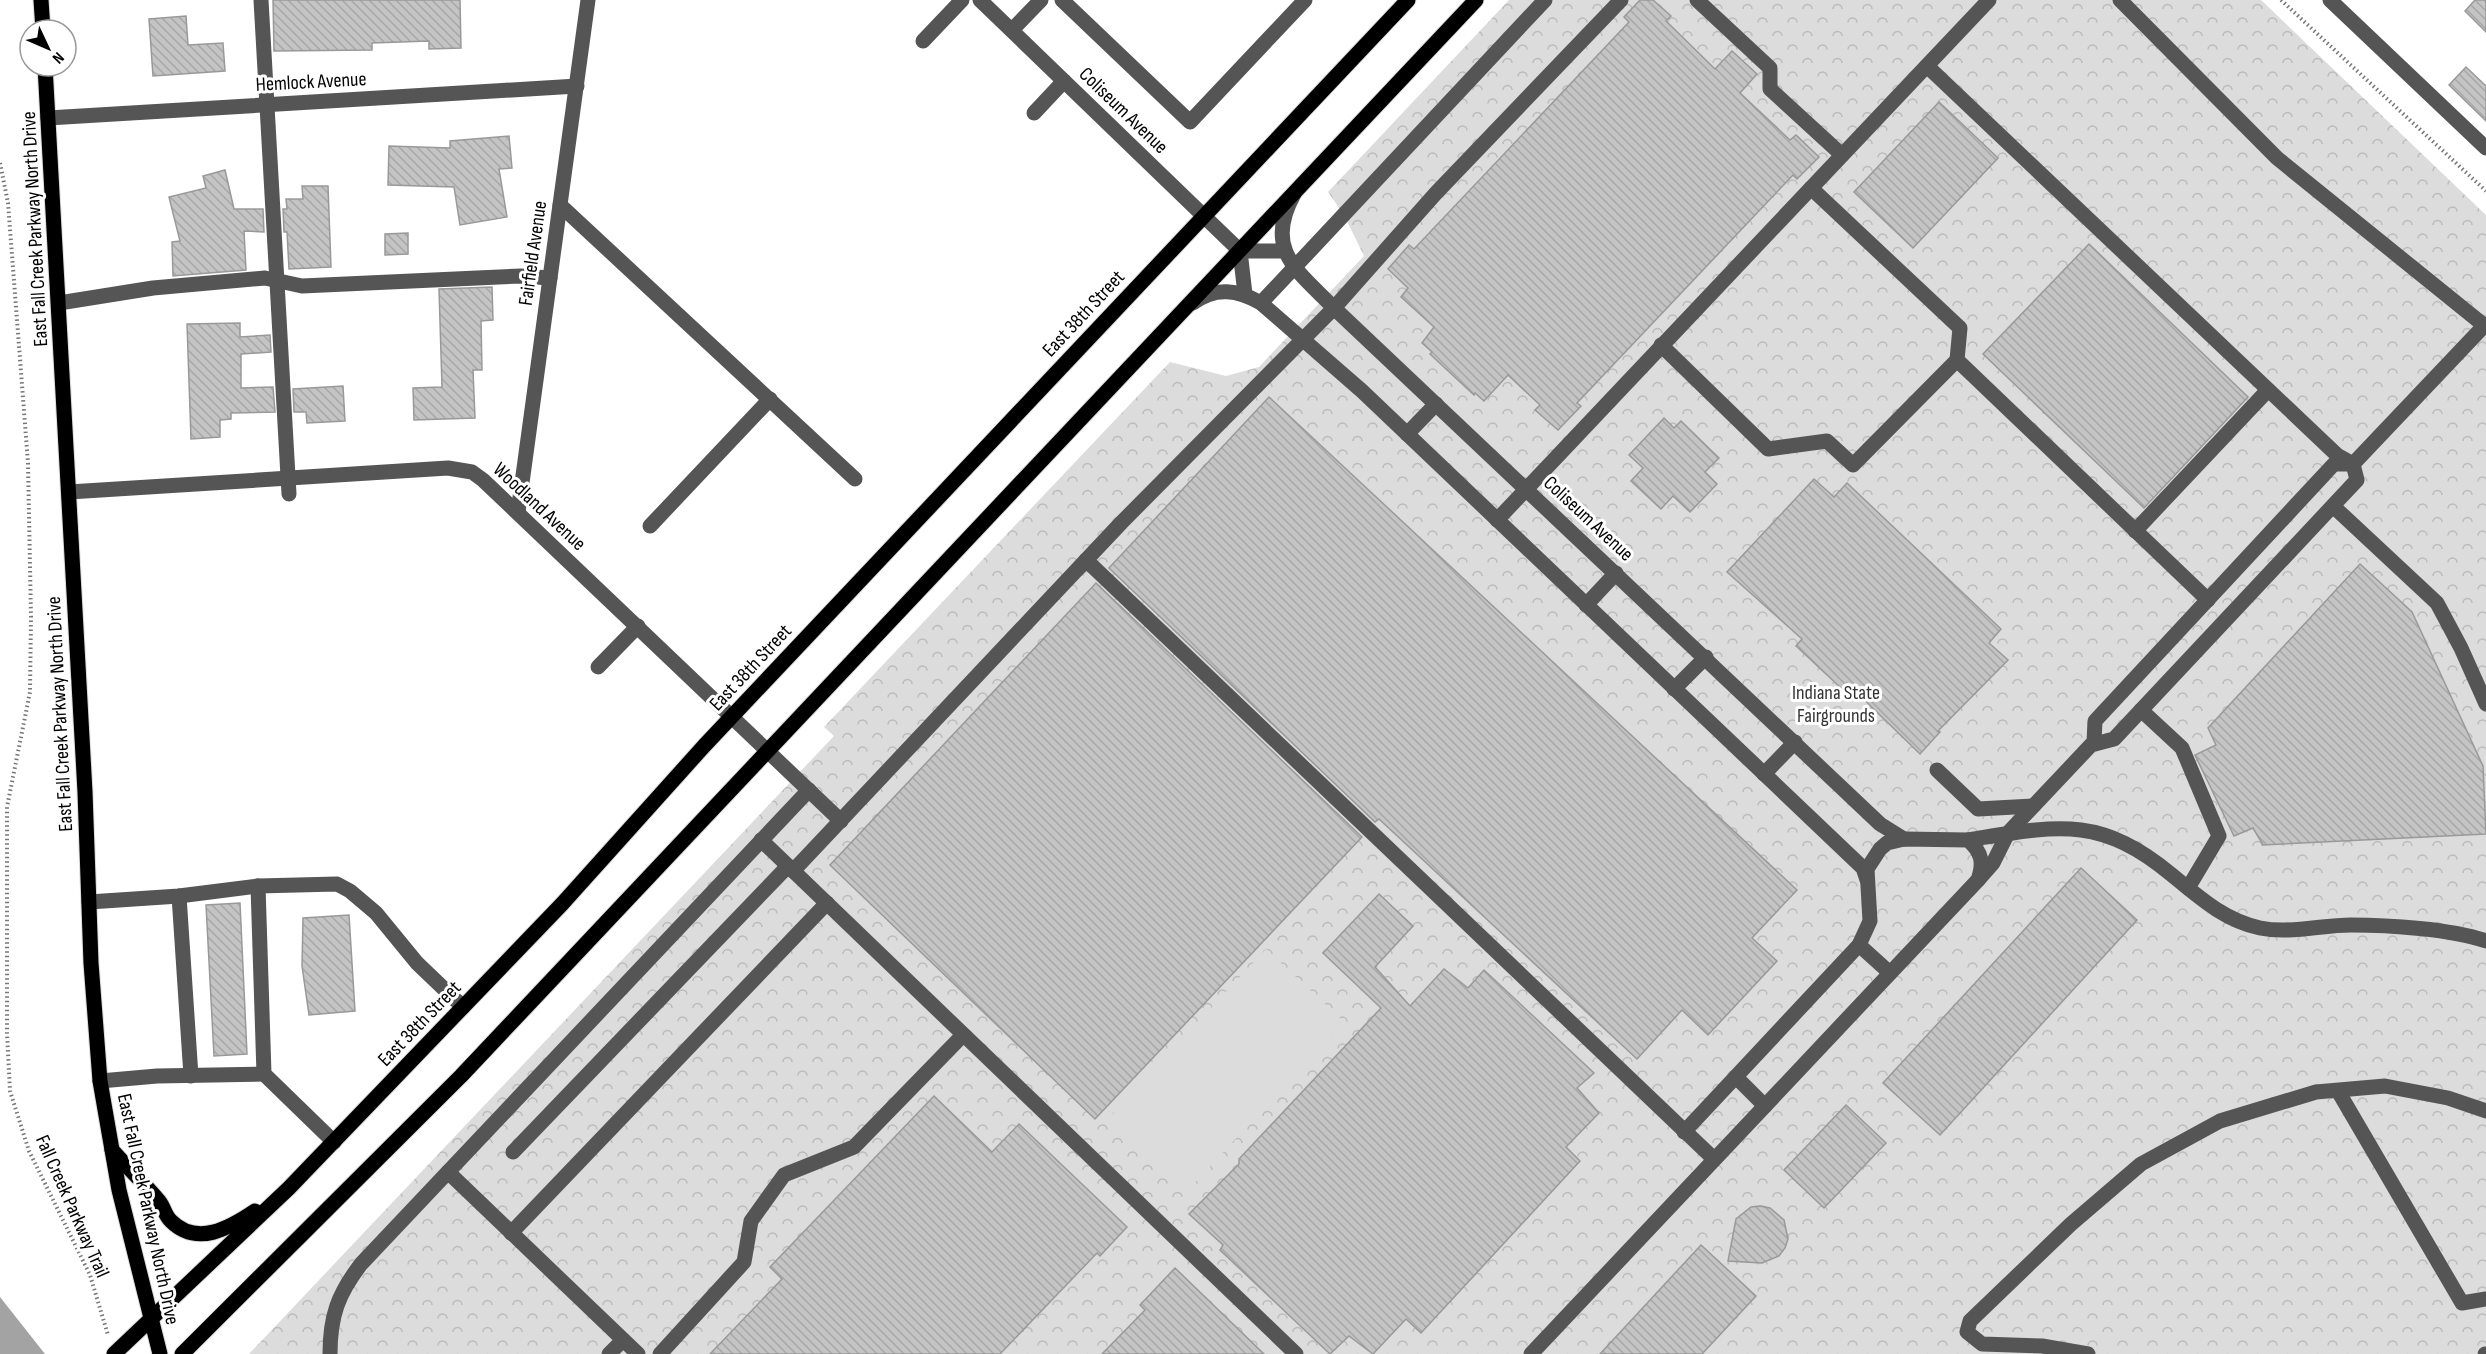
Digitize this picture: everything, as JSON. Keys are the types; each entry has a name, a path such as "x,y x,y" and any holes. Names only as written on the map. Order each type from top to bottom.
{"main road":[{"path":"41,0 42,18"},
{"name":"East 38th Street","path":"114,1354 289,1188 463,1008 562,904 732,716 1408,0"},
{"path":"182,1354 461,1076 1476,0"},
{"name":"East Fall Creek Parkway North Drive","path":"46,78 100,1081 111,1149 160,1354"},
{"path":"111,1149 161,1203 171,1221 203,1235 221,1231 241,1221 289,1188"}],"street":[{"path":"261,0 289,494"},
{"name":"Fairfield Avenue","path":"518,512 588,0"},
{"path":"923,41 962,0"},
{"name":"Coliseum Avenue","path":"980,0 1240,251"},
{"path":"1012,30 1041,0"},
{"path":"1062,0 1190,122 1305,0"},
{"path":"1261,303 1545,0"},
{"path":"513,1152 790,869 842,821 1086,560 1304,340 1436,193 1621,0"},
{"path":"1697,0 1770,68 1770,89 1842,155"},
{"path":"1497,520 1660,345 1989,0"},
{"path":"2094,742 2095,721 2334,464 2353,464 2485,326 2277,158 2120,0"},
{"path":"2330,0 2486,148"},
{"path":"1927,66 2337,455 2353,464"},
{"path":"1034,113 1064,81"},
{"name":"Hemlock Avenue","path":"48,118 577,86"},
{"path":"1660,345 1768,449 1827,441 1853,465 1957,360 1960,328 1811,188"},
{"path":"1245,294 1240,251 1283,251 1283,226 1296,190"},
{"path":"560,205 855,479"},
{"name":"Coliseum Avenue","path":"1283,251 1294,267 1334,308 1706,657 1880,824 1904,839"},
{"path":"59,303 153,288 265,278 302,286 521,276 550,278"},
{"path":"1186,307 1215,291 1245,294 1261,303 1407,434 1863,868 1868,880"},
{"path":"1957,360 2208,600"},
{"path":"2135,531 2268,390"},
{"path":"650,526 770,399"},
{"path":"1407,434 1436,404"},
{"path":"1531,1354 1978,880 1993,863 2008,833 2033,806 2094,742 2114,739 2333,506 2356,480 2353,464"},
{"name":"Woodland Avenue","path":"69,492 287,477 461,469 483,480 518,512 842,821"},
{"path":"2299,503 2318,522"},
{"path":"2333,506 2437,603 2462,648 2486,704"},
{"path":"2252,553 2266,577"},
{"path":"1086,560 1714,1159"},
{"path":"1586,605 1616,573"},
{"path":"2187,623 2205,641"},
{"path":"598,667 638,626"},
{"path":"1674,689 1706,657"},
{"path":"2132,682 2182,748 2219,836 2188,888"},
{"path":"1764,774 1795,742"},
{"path":"1937,770 1977,809 2033,806"},
{"path":"330,1354 334,1315 339,1296 347,1282 809,789"},
{"path":"1684,1132 1859,945 1870,921 1867,869 1874,855 1887,843 1904,839 1968,840 2008,833 2068,828 2106,834 2129,843 2157,862 2234,921 2279,930 2351,925 2415,929 2486,941"},
{"path":"761,840 1296,1354"},
{"path":"1968,840 1978,851 1982,861 1978,880"},
{"path":"89,902 179,896 258,886 337,884 350,891 376,913 417,963 463,1008"},
{"path":"258,886 264,1074 334,1142"},
{"path":"179,896 191,1076"},
{"path":"512,1233 826,903"},
{"path":"1859,945 1890,973"},
{"path":"660,1354 744,1262 751,1221 784,1175 854,1147 963,1035"},
{"path":"100,1081 264,1074"},
{"path":"1736,1077 1765,1106"},
{"path":"2088,1354 2042,1346 1982,1344 1967,1332 1970,1321 2071,1224 2140,1164 2220,1121 2316,1092 2385,1086 2448,1098 2486,1111"},
{"path":"2338,1091 2462,1304 2486,1299"},
{"path":"448,1172 638,1354"},
{"path":"609,1354 622,1340"}],"path":[{"path":"2281,0 2486,191"},
{"name":"Fall Creek Parkway Trail","path":"0,163 8,203 28,463 31,617 30,692 7,807 7,1022 10,1091 29,1151 82,1258 107,1330"}],"green space":[{"name":"Indiana State Fairgrounds","path":"1509,0 2261,0 2486,215 2486,1354 249,1354 834,736 824,727 1170,362 1226,376 1259,367 1364,256 1344,215 1328,192"},
{"path":"1266,949 1344,1022 1189,1189 1111,1116"}],"shaded area":[{"path":"0,1297 45,1354 0,1354"}],"building":[{"path":"273,0 460,0 461,48 429,49 429,41 372,43 372,50 274,51"},
{"path":"1640,0 1653,0 1671,16 1666,21 1715,69 1732,51 1757,74 1740,93 1790,140 1796,135 1819,157 1797,179 1793,175 1577,403 1581,406 1558,430 1535,410 1540,405 1508,375 1484,401 1475,393 1474,395 1430,354 1432,352 1422,343 1434,327 1401,297 1408,288 1388,269 1409,245 1414,249 1629,22 1624,17"},
{"path":"2475,0 2486,0 2486,32 2465,11"},
{"path":"186,16 188,45 223,43 225,71 153,76 149,19"},
{"path":"2466,67 2486,86 2486,121 2449,85"},
{"path":"1939,102 1998,158 1913,248 1854,192"},
{"path":"509,136 512,168 499,169 507,217 460,225 454,187 388,185 389,146 450,148 450,141"},
{"path":"225,170 234,209 263,209 264,232 244,231 246,270 173,276 172,242 180,241 169,197 206,188 203,176"},
{"path":"302,186 328,186 331,267 289,269 283,209 287,209 286,199 303,199"},
{"path":"408,233 408,254 385,255 385,234"},
{"path":"2089,244 2248,397 2144,508 1983,354"},
{"path":"492,287 493,320 481,321 482,370 473,370 475,418 414,420 413,388 442,387 439,289"},
{"path":"240,323 240,337 270,335 271,352 241,354 241,388 273,387 275,412 231,413 231,419 220,420 220,437 191,439 187,324"},
{"path":"343,386 345,421 307,423 306,412 294,412 293,389"},
{"path":"1269,397 1797,890 1752,938 1777,961 1708,1035 1682,1010 1637,1059 1379,819 1375,822 1109,568"},
{"path":"1664,418 1674,428 1681,421 1719,458 1705,472 1717,484 1690,512 1673,496 1661,509 1631,481 1643,468 1629,455"},
{"path":"1814,479 1834,497 1847,483 2001,629 1989,643 2008,660 1938,731 1940,732 1920,754 1847,683 1842,689 1796,646 1802,639 1727,572"},
{"path":"2360,564 2412,612 2483,766 2486,834 2263,845 2253,828 2234,836 2195,755 2216,745 2208,728"},
{"path":"1096,583 1362,837 1095,1119 830,865"},
{"path":"2081,868 2137,920 1940,1135 1883,1083"},
{"path":"1379,894 1413,926 1375,967 1410,1006 1444,969 1468,988 1484,970 1594,1073 1577,1088 1599,1113 1566,1147 1580,1161 1421,1333 1406,1319 1373,1354 1349,1336 1330,1354 1220,1250 1223,1245 1189,1214 1239,1164 1239,1159 1381,1008 1323,953"},
{"path":"240,903 247,1054 214,1056 206,905"},
{"path":"349,915 355,1011 309,1015 302,966 303,918"},
{"path":"934,1096 992,1152 1019,1124 1127,1227 1100,1256 1097,1253 1000,1354 710,1354 782,1279 770,1267"},
{"path":"1846,1105 1886,1143 1824,1208 1784,1170"},
{"path":"1751,1207 1770,1208 1784,1220 1788,1239 1785,1248 1779,1256 1762,1263 1728,1261 1736,1219"},
{"path":"1701,1245 1756,1296 1702,1354 1600,1354"},
{"path":"1175,1268 1264,1354 1102,1354 1145,1310 1140,1305"}]}
